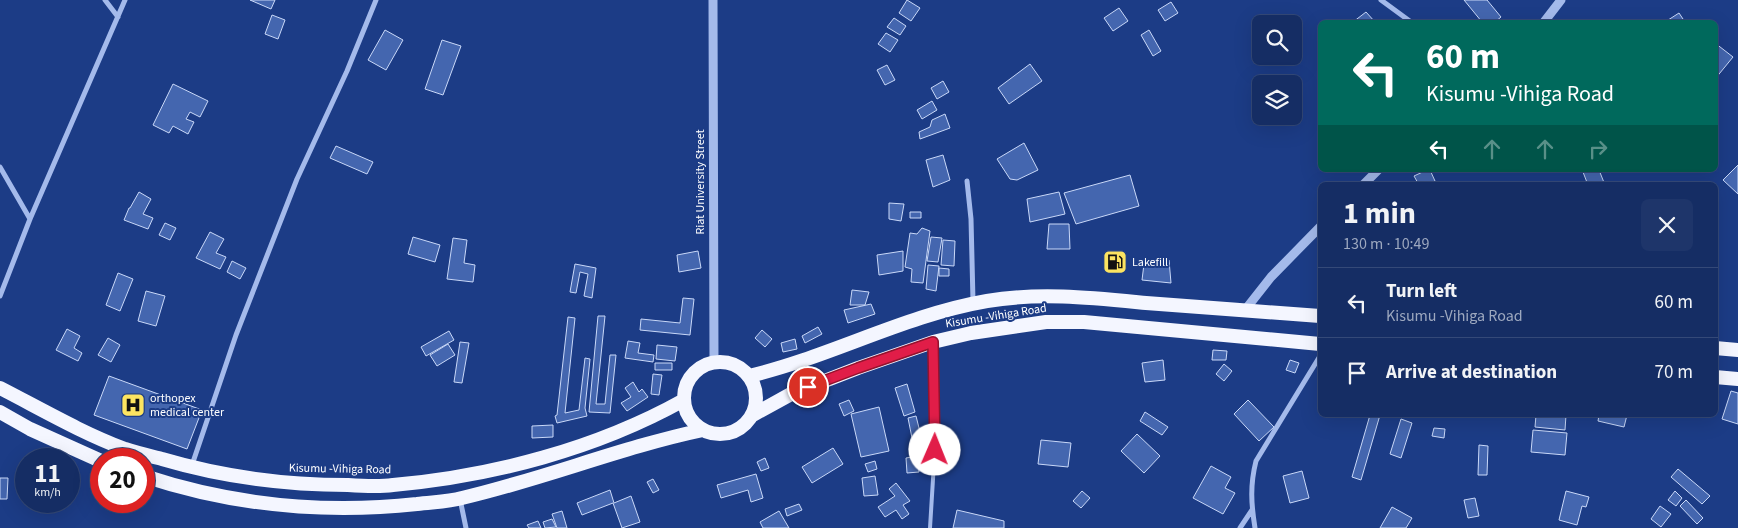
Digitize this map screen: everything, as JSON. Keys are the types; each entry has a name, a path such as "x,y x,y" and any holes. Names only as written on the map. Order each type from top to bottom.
{"highway":[{"name":"Kisumu -Vihiga Road","path":"749,376 783,368 904,324 988,301 1039,297 1092,298 1318,316"},
{"name":"Kisumu -Vihiga Road","path":"751,416 791,394 933,342 971,333 1046,322 1084,322 1318,344"},
{"path":"1718,348 1738,350"},
{"path":"714,363 731,364 741,368 749,376 754,386 756,397 751,416 739,429 728,433 715,434 703,430 693,422 687,412 684,400 686,387 691,377 699,369 714,363"},
{"path":"1718,377 1738,379"},
{"name":"Kisumu -Vihiga Road","path":"0,388 60,419 126,449 191,468 259,481 325,485 391,486 457,477 531,461 611,434 654,416 684,400"},
{"path":"0,412 30,429 90,456"},
{"path":"155,479 205,493 264,504 326,508 387,507 460,499 509,487 662,439 703,430"}],"street":[{"path":"105,0 118,17"},
{"path":"0,296 30,219 125,0"},
{"path":"191,468 236,335 294,188 376,0"},
{"name":"Riat University Street","path":"713,0 714,363"},
{"path":"1381,0 1408,20"},
{"path":"1545,20 1557,1"},
{"path":"0,167 30,219"},
{"path":"1366,182 1376,172"},
{"path":"967,181 972,219 974,304"},
{"path":"1244,310 1271,276 1318,228"},
{"path":"1255,528 1251,480 1256,461 1318,359"},
{"path":"460,499 466,528"},
{"path":"1240,528 1252,510"}],"lane":[{"path":"930,528 936,430 933,342"}],"building":[{"path":"250,0 275,0 271,9"},
{"path":"907,0 920,8 911,21 899,13"},
{"path":"1464,0 1487,0 1501,17 1497,20 1480,20"},
{"path":"1171,2 1178,13 1165,21 1158,10"},
{"path":"1119,8 1128,21 1113,31 1104,18"},
{"path":"1366,12 1373,20 1356,20"},
{"path":"1679,13 1684,20 1668,20"},
{"path":"272,15 285,20 278,39 265,34"},
{"path":"894,18 906,26 900,35 887,27"},
{"path":"385,30 403,40 386,70 368,60"},
{"path":"1149,30 1161,51 1153,56 1141,35"},
{"path":"886,33 898,40 890,52 878,44"},
{"path":"442,40 461,46 443,95 425,89"},
{"path":"1718,45 1733,57 1718,75"},
{"path":"1030,64 1042,81 1009,104 998,88"},
{"path":"887,65 895,80 885,85 877,70"},
{"path":"943,81 949,92 937,99 931,88"},
{"path":"173,84 208,101 200,117 190,112 186,119 194,122 188,134 173,126 169,133 153,125"},
{"path":"932,101 937,110 922,119 917,110"},
{"path":"945,114 950,128 920,139 919,132 930,127 932,120"},
{"path":"1024,143 1038,170 1017,180 1010,179 997,159"},
{"path":"336,146 373,162 367,174 330,158"},
{"path":"943,155 950,180 933,187 926,160"},
{"path":"1738,165 1738,194 1723,180"},
{"path":"1423,172 1431,172 1435,181 1417,182 1414,176"},
{"path":"1583,172 1600,172 1604,182 1587,182"},
{"path":"1130,175 1139,206 1076,224 1064,193"},
{"path":"139,192 151,199 143,214 153,218 148,229 124,220"},
{"path":"1059,192 1065,214 1030,222 1027,199"},
{"path":"889,203 904,204 901,221 889,219"},
{"path":"910,212 921,212 921,218 910,218"},
{"path":"165,223 176,228 170,240 159,235"},
{"path":"1049,224 1069,224 1070,249 1047,249"},
{"path":"922,228 930,231 923,283 911,282 912,269 905,267 910,233 917,234"},
{"path":"210,232 224,239 216,253 226,257 220,269 196,258"},
{"path":"413,237 440,245 435,262 408,254"},
{"path":"931,237 942,238 938,262 927,261"},
{"path":"453,238 467,240 464,263 475,265 473,282 447,279"},
{"path":"943,240 955,241 954,266 941,265"},
{"path":"698,251 701,268 679,272 677,255"},
{"path":"903,251 903,271 879,275 877,255"},
{"path":"1169,260 1171,283 1142,280 1144,264"},
{"path":"232,261 246,268 240,279 227,272"},
{"path":"575,264 596,268 592,298 584,296 588,274 580,272 576,293 570,292"},
{"path":"928,265 939,266 936,291 926,289"},
{"path":"939,268 949,269 949,276 939,276"},
{"path":"118,273 133,279 120,311 106,305"},
{"path":"852,290 869,292 865,305 850,305"},
{"path":"146,291 165,296 156,326 138,321"},
{"path":"683,298 694,299 690,335 640,330 641,319 680,323"},
{"path":"871,304 875,314 848,323 844,310"},
{"path":"598,316 605,316 596,404 605,404 610,355 616,355 610,413 589,412"},
{"path":"568,317 575,318 565,413 579,410 585,358 590,359 585,408 587,416 557,423 555,416 557,415"},
{"path":"818,327 822,334 805,343 802,336"},
{"path":"67,329 80,336 74,348 82,353 78,361 56,350"},
{"path":"762,330 772,339 765,347 755,338"},
{"path":"449,331 454,340 426,356 421,347"},
{"path":"108,338 120,345 111,362 98,355"},
{"path":"795,339 797,349 783,352 781,343"},
{"path":"628,341 640,343 638,353 654,355 653,362 625,358"},
{"path":"460,342 469,343 462,383 454,382"},
{"path":"448,344 455,355 437,366 430,355"},
{"path":"657,345 677,347 675,361 656,359"},
{"path":"1213,350 1227,351 1226,360 1212,360"},
{"path":"1163,360 1165,380 1145,382 1142,363"},
{"path":"1290,360 1299,363 1295,373 1286,370"},
{"path":"655,363 672,363 672,370 655,370"},
{"path":"1224,364 1232,371 1224,381 1216,374"},
{"path":"653,374 662,375 659,395 651,394"},
{"path":"109,376 202,410 187,449 94,415"},
{"path":"633,382 639,392 642,389 648,397 627,411 621,403 631,397 625,388"},
{"path":"907,384 915,412 904,416 895,388"},
{"path":"1731,391 1738,393 1738,424 1722,419"},
{"path":"849,400 854,411 844,416 839,404"},
{"path":"1248,400 1274,427 1259,441 1234,414"},
{"path":"879,407 889,451 861,457 851,414"},
{"path":"1145,412 1168,427 1162,435 1140,421"},
{"path":"916,416 921,436 912,438 908,418"},
{"path":"1369,417 1379,417 1361,480 1352,477"},
{"path":"1536,417 1566,417 1565,430 1535,427"},
{"path":"1599,417 1626,417 1624,427 1598,421"},
{"path":"1401,419 1412,423 1401,458 1390,454"},
{"path":"553,425 553,437 532,438 532,426"},
{"path":"1434,428 1445,429 1444,438 1432,436"},
{"path":"1533,430 1567,433 1565,455 1531,452"},
{"path":"1137,434 1160,456 1144,473 1121,451"},
{"path":"1041,440 1071,443 1068,467 1038,464"},
{"path":"1479,445 1488,446 1487,475 1478,475"},
{"path":"833,448 843,464 812,483 802,467"},
{"path":"918,456 919,472 907,473 906,458"},
{"path":"765,458 769,468 761,471 757,462"},
{"path":"875,461 877,469 868,472 865,464"},
{"path":"1211,466 1231,477 1225,488 1235,493 1223,514 1193,498"},
{"path":"1678,469 1710,496 1702,504 1671,477"},
{"path":"1302,471 1309,498 1290,503 1283,476"},
{"path":"756,474 763,498 751,502 748,490 721,498 717,485"},
{"path":"875,476 878,495 864,496 862,478"},
{"path":"0,478 8,478 7,499 0,499"},
{"path":"653,479 659,490 653,493 647,482"},
{"path":"896,483 910,501 903,505 909,514 902,519 896,510 885,517 878,507 895,496 889,489"},
{"path":"610,490 614,503 631,496 640,522 622,528 613,503 582,515 577,503"},
{"path":"1082,491 1090,498 1081,508 1073,501"},
{"path":"1566,491 1589,497 1586,507 1582,506 1577,525 1559,520"},
{"path":"1675,491 1682,498 1676,506 1668,500"},
{"path":"1475,498 1479,516 1468,518 1464,500"},
{"path":"1686,500 1703,518 1697,524 1680,506"},
{"path":"799,504 802,510 787,516 785,509"},
{"path":"1660,506 1671,514 1661,527 1651,519"},
{"path":"1392,507 1412,518 1406,528 1380,528"},
{"path":"957,510 1004,521 1004,528 953,528"},
{"path":"562,511 567,528 557,528 552,514"},
{"path":"779,511 789,528 763,528 760,522"},
{"path":"552,519 556,527 545,528 543,522"},
{"path":"538,521 541,528 529,528 527,525"}],"place":[{"name":"Lakefill","path":"1115,262"},
{"name":"orthopex medical center","path":"133,405"}],"route":[{"path":"808,387 933,342 935,450"}]}
